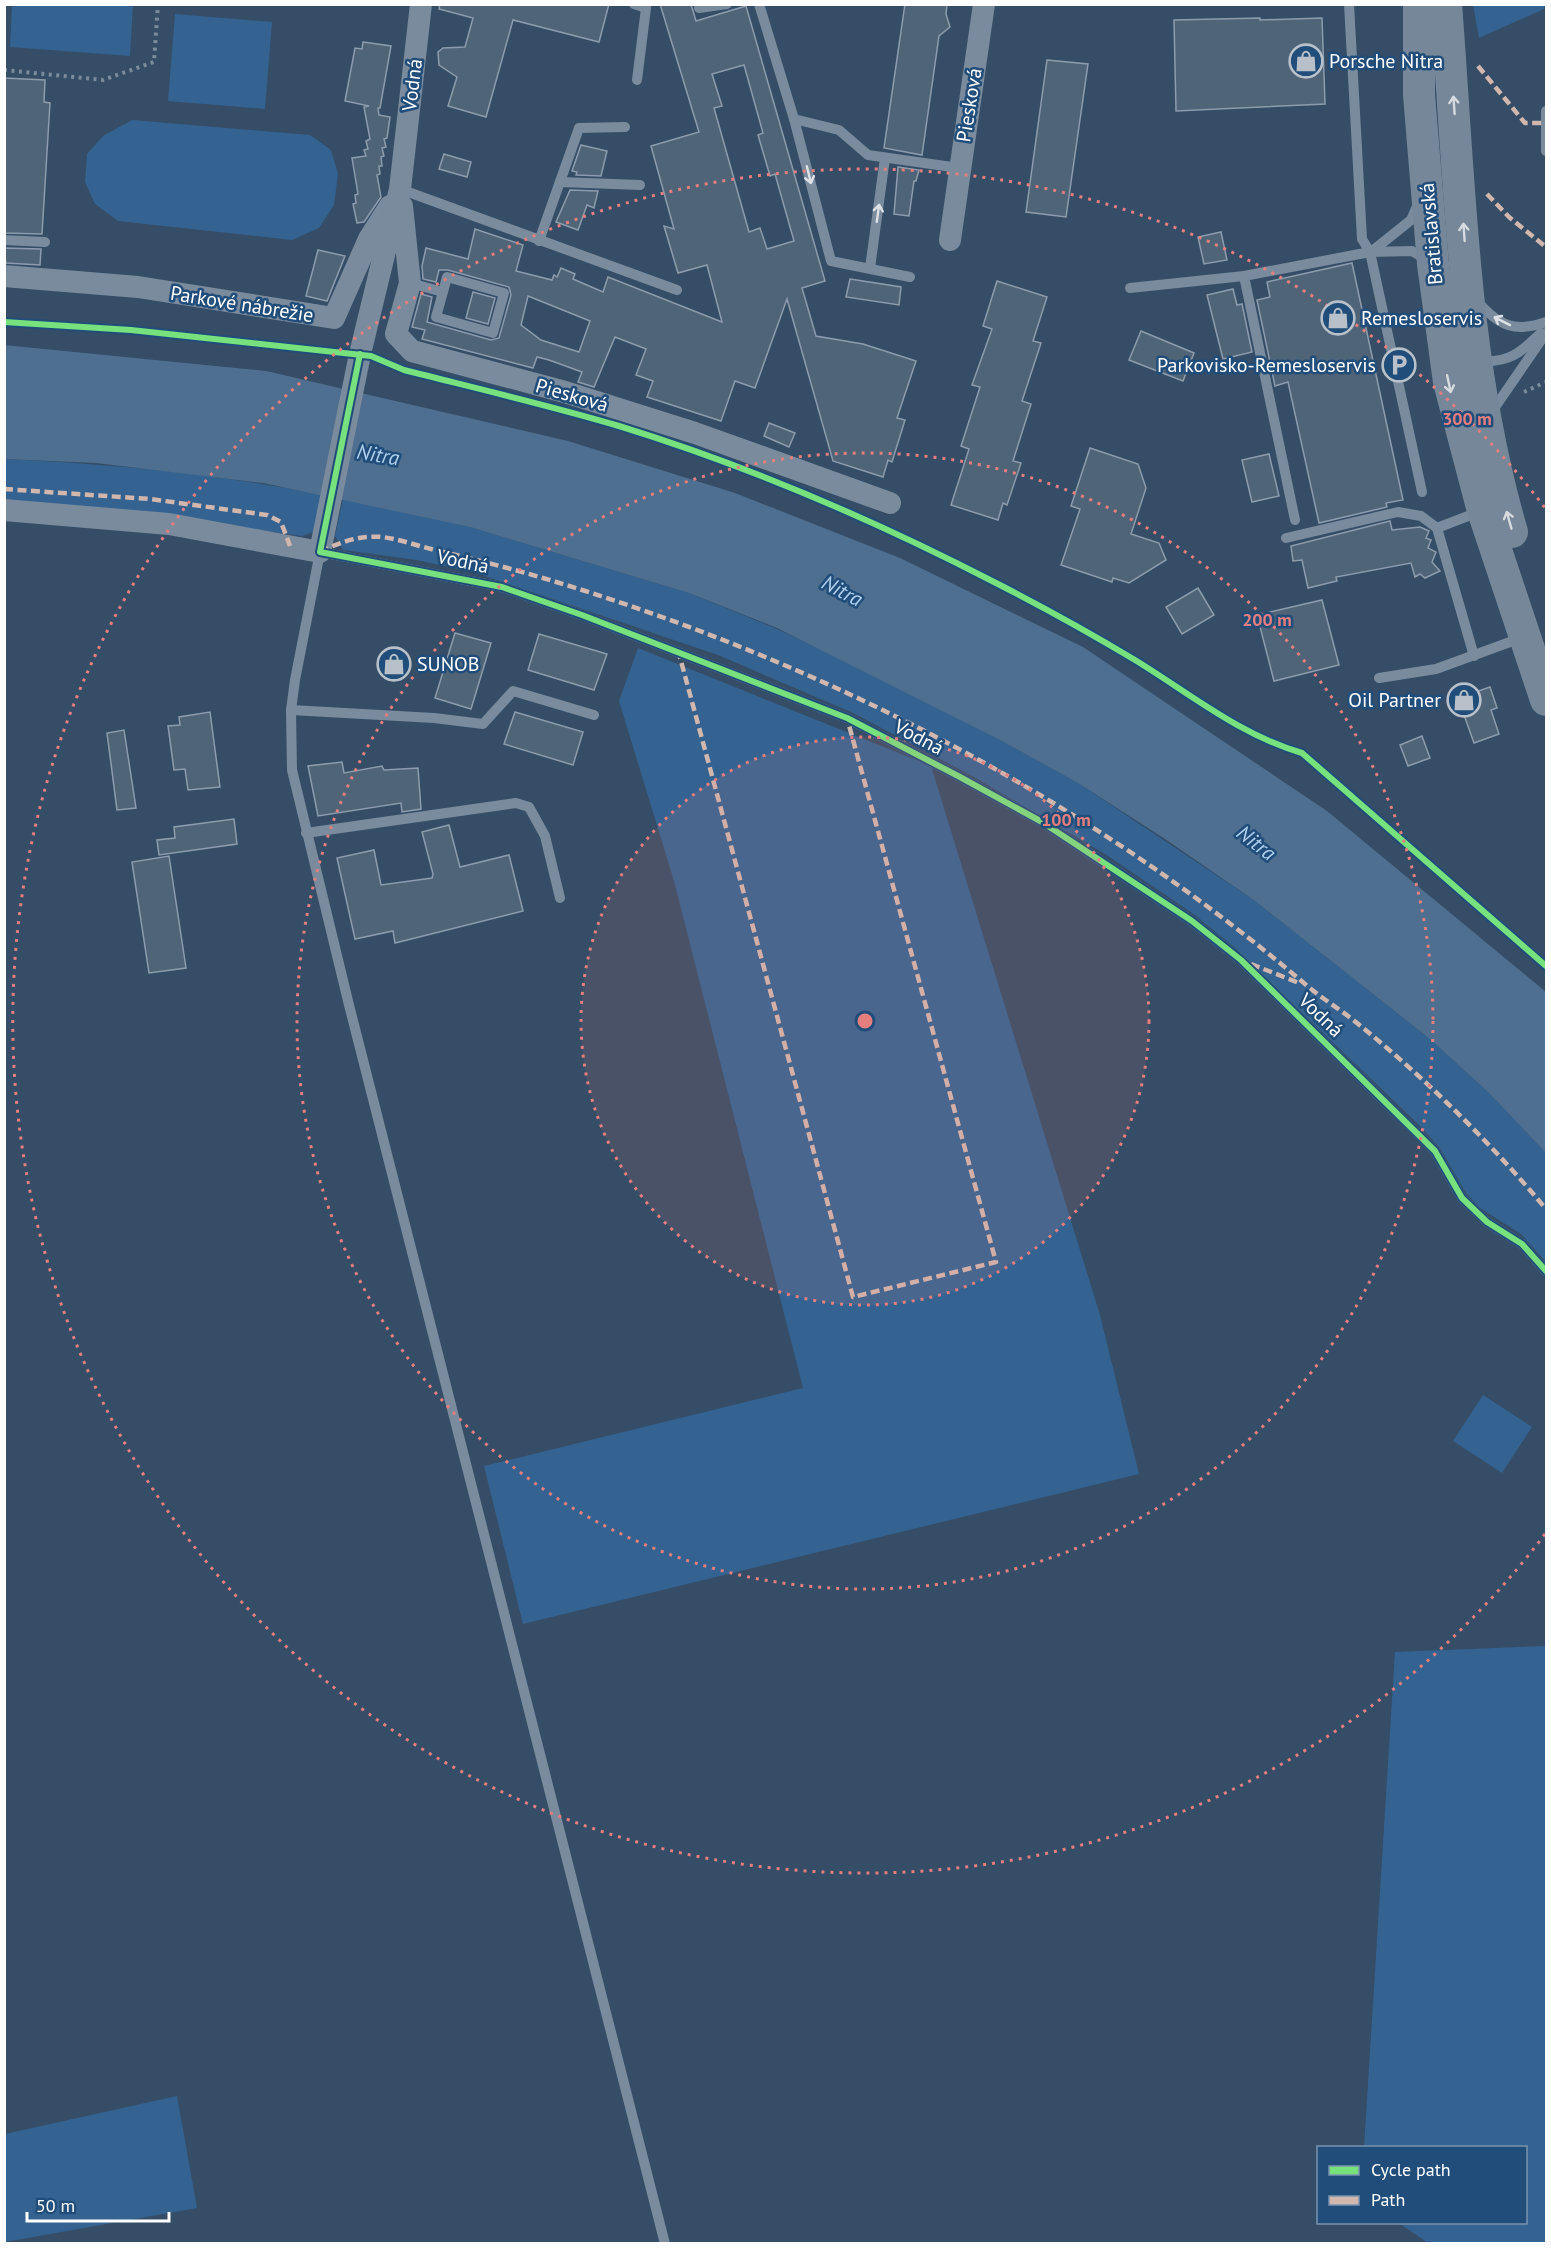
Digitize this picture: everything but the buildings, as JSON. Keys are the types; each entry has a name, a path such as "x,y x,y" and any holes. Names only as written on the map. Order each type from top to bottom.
{"main road":[{"name":"Bratislavská","path":"1419,4 1419,95 1426,184 1433,264 1449,382 1484,511 1535,636"},
{"name":"Bratislavská","path":"1446,4 1468,290 1476,361 1485,420 1535,636 1546,700"},
{"path":"1426,184 1438,197 1454,335 1476,361"}],"street":[{"name":"Vodná","path":"320,552 357,369 400,189 421,4"},
{"name":"Piesková","path":"950,240 984,4"},
{"name":"Parkové nábrežie","path":"4,276 138,287 334,318 369,239 400,189"},
{"name":"Piesková","path":"400,189 410,283 396,334 412,351 565,392 695,433 890,504"},
{"path":"4,510 169,524 320,552"}],"lane":[{"path":"634,4 646,8 637,80"},
{"path":"699,8 726,4"},
{"path":"759,4 794,119 831,261 910,277"},
{"path":"1349,4 1362,239 1370,252 1422,492"},
{"path":"1546,111 1546,152"},
{"path":"794,119 839,130 868,155 959,168"},
{"path":"539,241 579,128 625,127"},
{"path":"870,268 885,158"},
{"path":"560,182 640,184"},
{"path":"1370,252 1411,220 1426,184"},
{"path":"400,189 677,290"},
{"path":"4,240 45,242"},
{"path":"1130,288 1244,276 1370,252 1412,251 1433,264"},
{"path":"1244,276 1295,520"},
{"path":"447,277 504,293 493,333 436,317 443,292 447,277"},
{"path":"410,283 443,292"},
{"path":"1468,290 1501,324 1526,329 1546,322"},
{"path":"1476,361 1492,362 1517,356 1546,328"},
{"path":"1485,420 1546,333"},
{"path":"1437,528 1484,511"},
{"path":"1286,538 1398,512 1420,516 1437,528 1474,656"},
{"name":"Vodná","path":"665,2244 306,833 292,770 291,710 320,552 435,572 502,587 678,650 848,718 1042,822 1130,878 1241,960 1435,1151 1454,1187 1473,1210 1487,1222 1522,1244 1546,1271"},
{"path":"1378,678 1436,669 1535,636"},
{"path":"291,710 434,718 483,724 513,691 594,715"},
{"path":"306,833 516,803 529,807 545,836 560,898"}],"path":[{"path":"4,70 103,80 154,62 158,4"},
{"path":"1523,392 1546,382"}],"shaded area":[{"path":"1546,4 1544,9 1479,38 1473,5"},
{"path":"12,5 133,5 130,56 10,47"},
{"path":"175,14 272,22 265,109 168,101"},
{"path":"132,120 310,135 331,150 338,174 334,205 319,228 292,240 118,221 95,204 85,182 87,154 103,136"},
{"path":"5,459 165,471 244,481 323,495 316,531 302,536 221,525 5,506"},
{"path":"343,499 470,527 689,593 777,629 842,659 1078,783 1255,901 1430,1039 1489,1093 1546,1153 1546,1262 1521,1234 1480,1208 1466,1193 1440,1148 1420,1126 1234,947 1195,915 1105,854 974,777 853,713 718,655 476,573 417,560 343,550 335,536"},
{"path":"638,648 931,766 1100,1315 1139,1474 523,1624 484,1466 803,1388 674,881 619,701"},
{"path":"1483,1395 1532,1427 1502,1473 1453,1441"},
{"path":"1546,1646 1546,2243 1428,2243 1400,2224 1527,2224 1527,2146 1364,2146 1395,1652"},
{"path":"177,2096 197,2208 5,2242 5,2134"}],"water":[{"name":"Nitra","path":"4,345 266,371 568,441 735,493 900,558 1083,647 1327,811 1546,992 1546,1153 1489,1093 1430,1039 1255,901 1078,783 1000,740 777,628 689,593 470,527 263,483 96,463 5,459"}],"marked path":[{"path":"1478,66 1525,123 1546,123"},
{"path":"1487,194 1509,217 1546,247"},
{"path":"4,489 150,499 267,515 281,522 290,546"},
{"path":"320,552 350,540 382,537 543,578 646,611 748,650 847,693 945,742 1040,795 1132,853 1220,916 1357,1023 1432,1088 1480,1135 1546,1209"},
{"path":"678,650 853,1297 996,1262 847,718"},
{"path":"1251,964 1299,983"}],"cycle path":[{"path":"4,322 131,330 371,356 404,370 619,426 716,459 811,496 905,538 1014,592 1135,660 1257,736 1302,753 1546,966"},
{"path":"360,354 320,552 502,587 582,615 847,718 1042,822 1192,921 1241,960 1435,1151 1462,1198 1487,1222 1522,1244 1546,1271"}],"place":[{"name":"Porsche Nitra","path":"1306,61"},
{"name":"Remesloservis","path":"1338,318"},
{"name":"Parkovisko-Remesloservis","path":"1399,365"},
{"name":"SUNOB","path":"394,664"},
{"name":"Oil Partner","path":"1464,700"}]}
